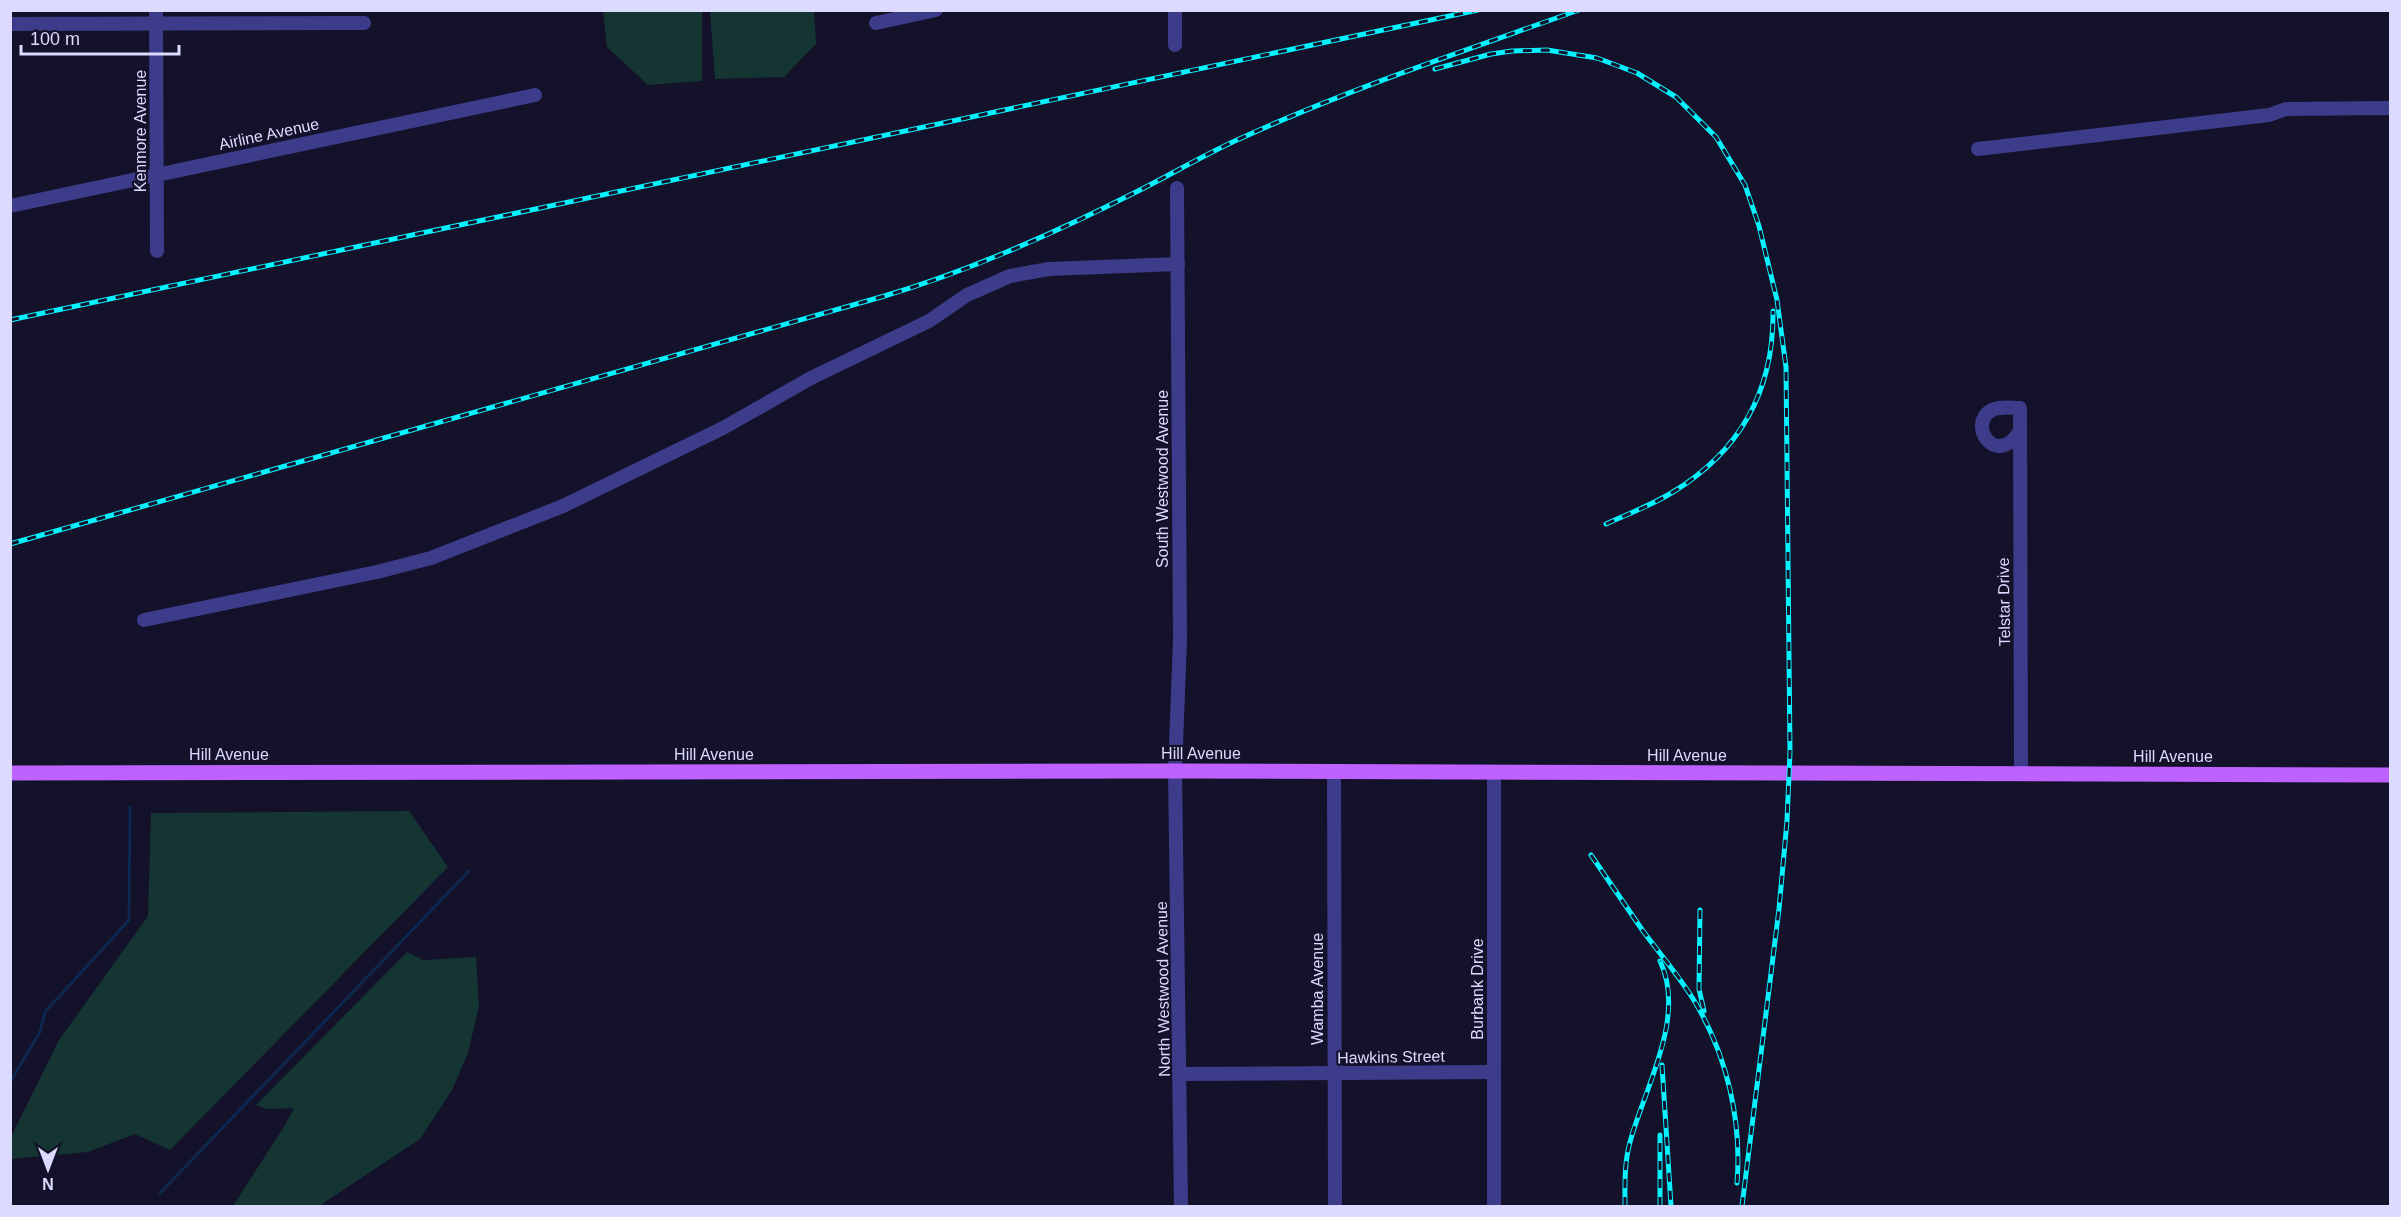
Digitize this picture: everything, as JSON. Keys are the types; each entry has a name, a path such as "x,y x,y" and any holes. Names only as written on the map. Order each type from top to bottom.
{"main road":[{"name":"Hill Avenue","path":"10,773 1334,771 2391,775"}],"street":[{"path":"876,23 936,10"},
{"path":"1175,10 1175,45"},
{"path":"10,24 156,17 364,23"},
{"name":"Kenmore Avenue","path":"156,17 157,251"},
{"name":"Airline Avenue","path":"10,206 535,95"},
{"path":"1978,149 2269,115 2286,109 2391,108"},
{"name":"South Westwood Avenue","path":"1175,771 1180,640 1177,188"},
{"path":"144,620 377,572 431,558 563,506 723,428 811,378 929,321 967,295 1010,276 1049,269 1178,264"},
{"name":"Telstar Drive","path":"2020,431 2021,773"},
{"name":"North Westwood Avenue","path":"1175,771 1181,1074 1181,1206"},
{"name":"Wamba Avenue","path":"1334,771 1335,1206"},
{"name":"Burbank Drive","path":"1494,772 1494,1206"},
{"name":"Hawkins Street","path":"1181,1074 1493,1072"}],"green space":[{"path":"603,11 702,11 702,81 648,85 607,47"},
{"path":"710,11 814,11 816,44 784,77 715,79"},
{"path":"409,811 448,867 170,1150 135,1134 88,1152 11,1159 11,1137 59,1040 148,916 151,813"},
{"path":"407,952 423,960 476,957 479,1006 468,1053 452,1090 420,1139 319,1206 233,1206 294,1108 267,1109 256,1105"}],"waterway":[{"path":"10,1082 40,1032 45,1012 129,920 130,807"},
{"path":"160,1193 469,871"}],"railway":[{"path":"10,320 1478,10"},
{"path":"10,544 881,297 947,276 1042,237 1279,121 1406,71 1579,10"},
{"path":"1435,69 1491,54 1547,50 1597,58 1637,73 1676,97 1716,137 1745,185 1759,226 1777,300 1786,367 1790,752 1787,821 1779,909 1742,1206"},
{"path":"1606,524 1673,492 1697,476 1734,438 1748,416 1767,367 1772,340 1773,311"},
{"path":"1591,855 1695,1002 1716,1044 1724,1066 1734,1112 1738,1159 1737,1183"},
{"path":"1700,910 1699,989 1704,1011"},
{"path":"1625,1206 1628,1150 1666,1029 1669,1005 1667,983 1660,961"},
{"path":"1662,1065 1671,1206"},
{"path":"1660,1135 1660,1206"}]}
